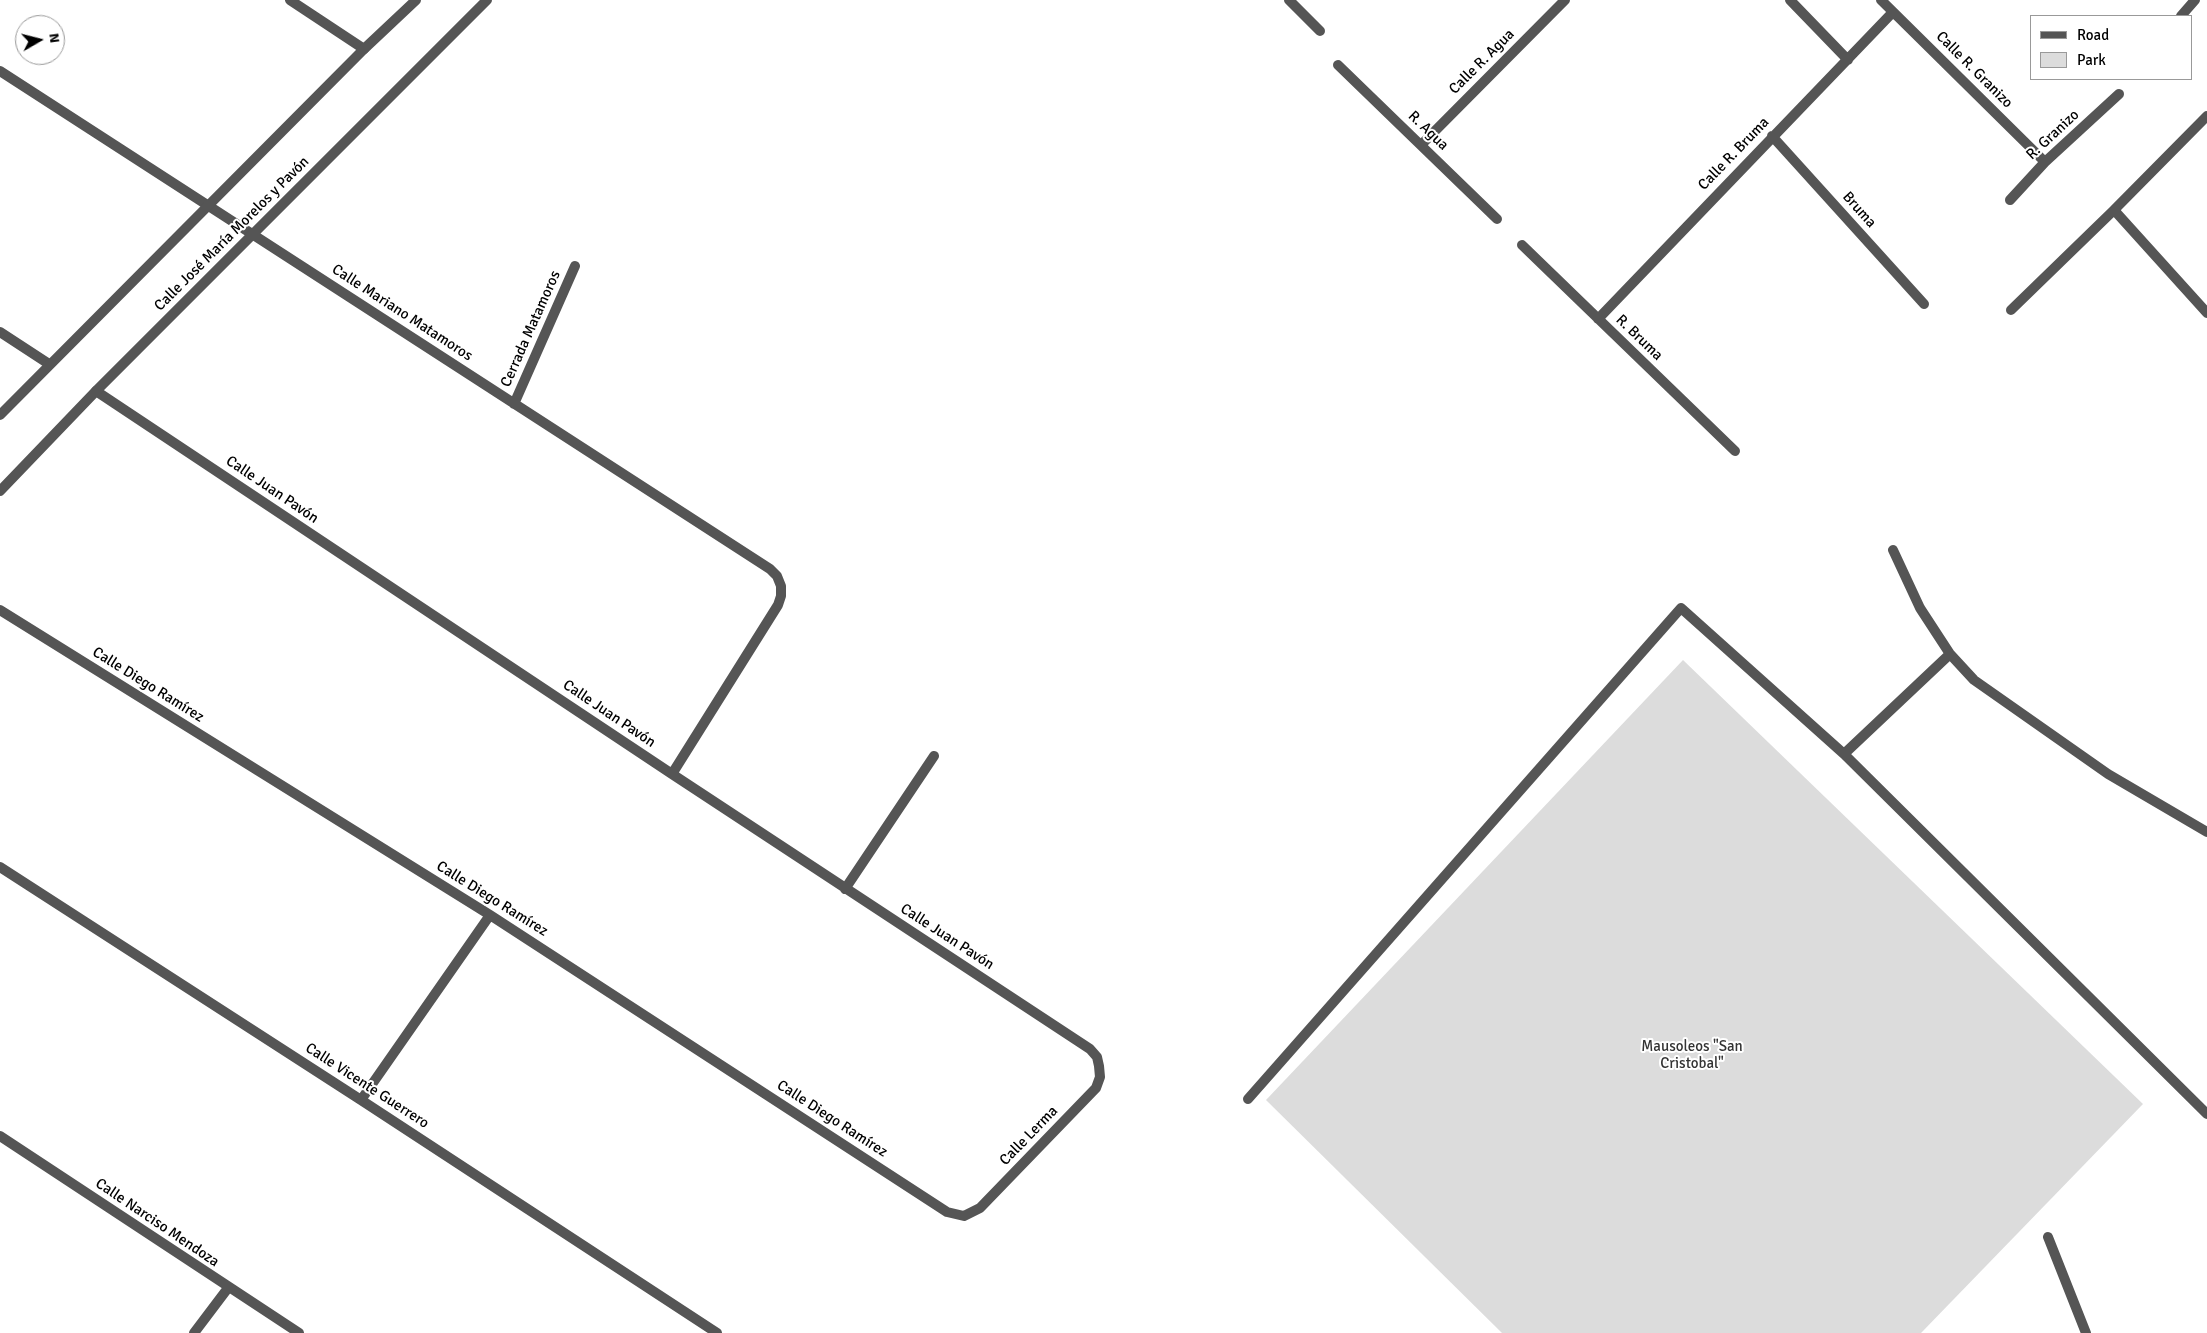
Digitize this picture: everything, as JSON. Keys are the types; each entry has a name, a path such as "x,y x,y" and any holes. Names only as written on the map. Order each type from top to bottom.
{"street":[{"path":"290,0 364,49"},
{"path":"0,415 49,364 210,206 364,49 416,0"},
{"name":"Calle José María Morelos y Pavón","path":"0,491 96,391 487,0"},
{"path":"1289,0 1320,31"},
{"name":"Calle R. Agua","path":"1421,144 1565,0"},
{"path":"1790,0 1848,60"},
{"name":"Calle R. Granizo","path":"1881,0 2045,162"},
{"path":"2182,15 2195,0"},
{"name":"Calle R. Bruma","path":"1598,318 1894,12"},
{"name":"R. Agua","path":"1338,64 1497,219"},
{"name":"Calle Mariano Matamoros","path":"0,70 770,569 777,576 781,586 781,596 778,605 672,774"},
{"name":"R. Granizo","path":"2010,200 2045,162 2120,94"},
{"path":"2010,310 2114,210 2207,116"},
{"name":"Bruma","path":"1772,136 1924,304"},
{"path":"2114,210 2207,313"},
{"name":"R. Bruma","path":"1522,245 1735,452"},
{"name":"Cerrada Matamoros","path":"514,404 576,266"},
{"path":"0,332 49,364"},
{"name":"Calle Juan Pavón","path":"96,391 845,889 1090,1049 1097,1057 1099,1066"},
{"path":"1893,550 1920,608 1950,654 1974,680 2108,774 2207,832"},
{"path":"1248,1099 1681,608 1844,754 2207,1114"},
{"name":"Calle Diego Ramírez","path":"0,610 490,915 947,1212 964,1216"},
{"path":"1844,754 1950,654"},
{"path":"845,889 934,756"},
{"name":"Calle Vicente Guerrero","path":"0,867 361,1100 716,1333"},
{"path":"361,1100 490,915"},
{"name":"Calle Lerma","path":"964,1216 980,1208 1096,1088 1100,1077 1099,1066"},
{"name":"Calle Narciso Mendoza","path":"0,1136 299,1333"},
{"path":"2048,1237 2086,1333"},
{"path":"194,1333 228,1288"}],"green space":[{"name":"Mausoleos \"San Cristobal\"","path":"1683,660 2143,1104 1921,1333 1502,1333 1266,1100"}]}
